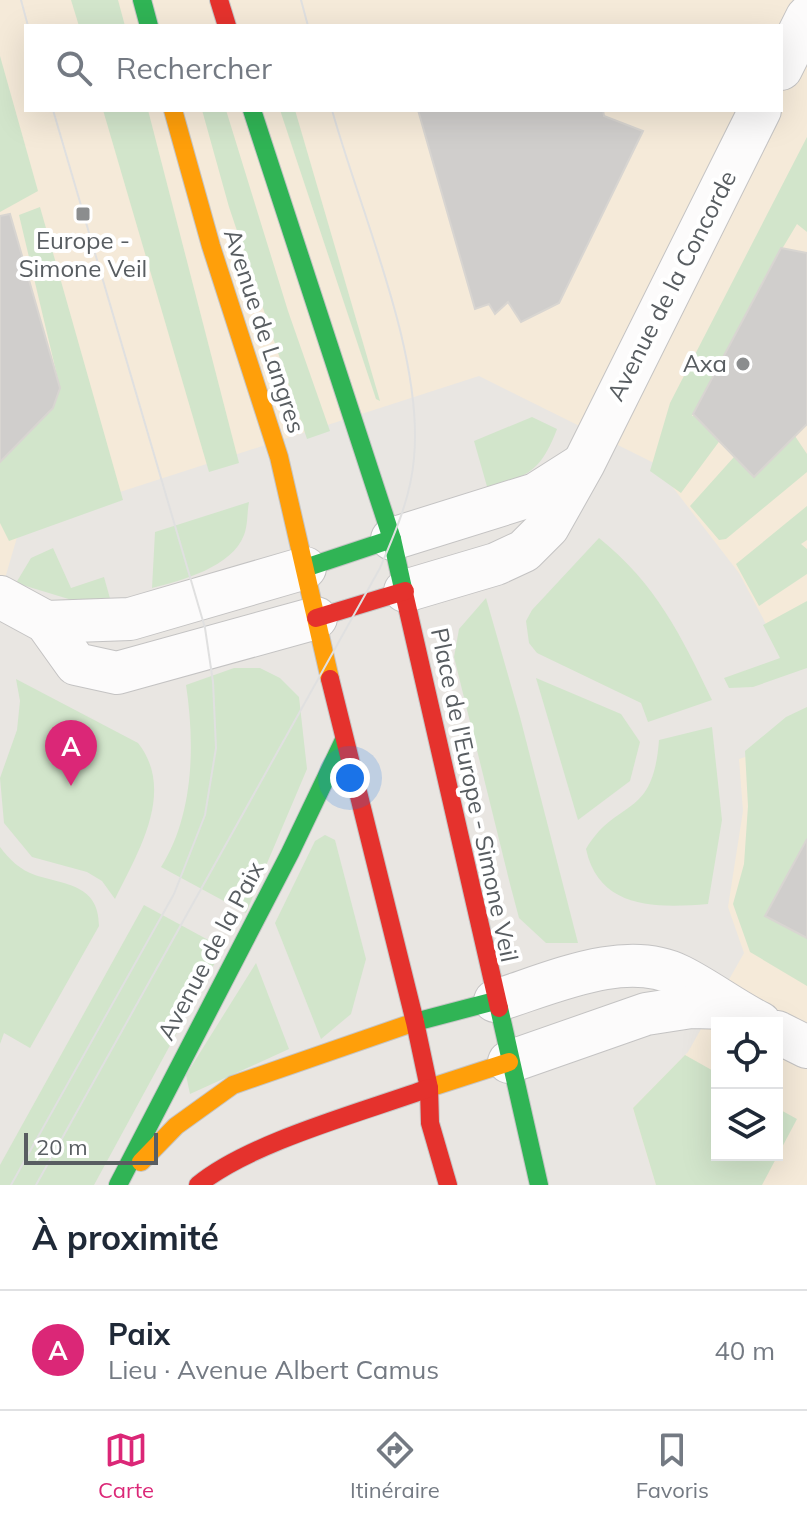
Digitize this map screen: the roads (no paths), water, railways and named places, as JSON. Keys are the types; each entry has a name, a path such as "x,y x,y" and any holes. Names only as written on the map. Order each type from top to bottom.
{"main road":[{"path":"142,0 148,24"},
{"path":"219,0 226,24"},
{"name":"Avenue de Langres","path":"174,112 211,246 279,457 305,568"},
{"path":"253,112 392,539 305,568 344,740 415,1022 429,1088 430,1123 448,1185"},
{"name":"Place de l'Europe - Simone Veil","path":"392,539 509,1062"},
{"path":"316,618 405,591"},
{"name":"Avenue de la Paix","path":"118,1185 169,1080 306,825 344,740"},
{"name":"Avenue de la Paix","path":"118,1185 176,1126 233,1085 415,1022 495,1001"},
{"path":"198,1185 215,1171 247,1155 509,1062 539,1185"}],"street":[{"path":"783,65 807,17"},
{"name":"Avenue de la Concorde","path":"405,591 496,564 524,551 548,527 584,463 759,112"},
{"path":"392,539 536,494 584,463"},
{"path":"46,622 130,619 305,568"},
{"path":"0,597 46,622 76,664 117,673 316,618"},
{"path":"495,1001 602,971 652,966 680,976 745,1016"},
{"path":"509,1062 646,1014 691,1007 745,1016"},
{"path":"783,1035 807,1047"}],"tram line":[{"path":"21,0 27,24"},
{"path":"301,0 307,24"},
{"path":"11,1185 174,894 205,815 216,748 213,682 205,628 54,112"},
{"path":"36,1185 380,568 406,501 414,458 409,374 387,283 333,112"}],"place":[{"name":"Europe - Simone Veil","path":"83,214"},
{"name":"Axa","path":"743,364"},
{"name":"Paix","path":"71,786"}]}
